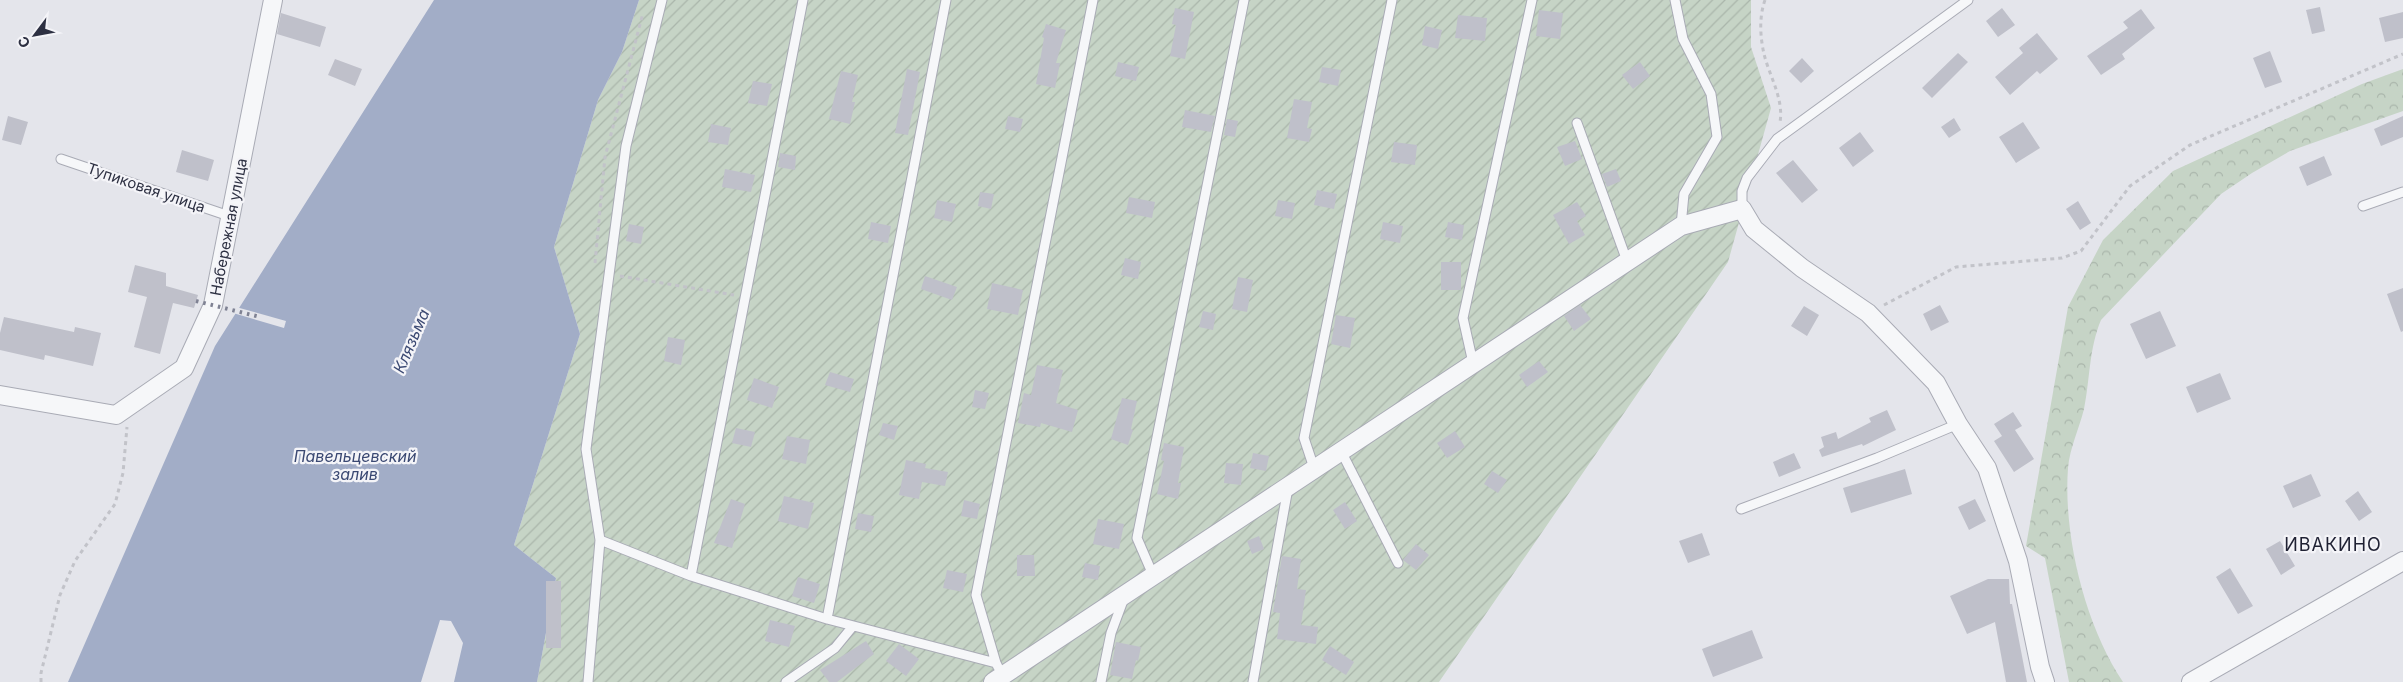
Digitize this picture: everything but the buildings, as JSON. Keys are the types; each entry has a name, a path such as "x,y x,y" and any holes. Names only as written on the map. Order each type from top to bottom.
{"street":[{"name":"Набережная улица","path":"124,410 184,368 213,306 232,217 273,0"},
{"path":"997,673 1126,593 1681,226 1742,209 1754,229 1802,268 1868,313 1936,383 1958,424 1987,468 2018,561 2040,667 2045,682"},
{"path":"0,394 124,410"},
{"path":"2191,682 2403,561"}],"lane":[{"path":"588,682 600,540 586,449 626,146 662,0"},
{"path":"692,576 803,0"},
{"path":"827,619 946,0"},
{"path":"997,673 976,595 1093,0"},
{"path":"1153,575 1137,538 1244,0"},
{"path":"1314,468 1304,438 1392,0"},
{"path":"1473,363 1464,318 1532,0"},
{"path":"1675,0 1683,39 1711,94 1717,137 1684,194 1681,226"},
{"path":"1742,209 1742,190 1747,178 1777,139 1968,0"},
{"path":"1577,123 1627,261"},
{"name":"Тупиковая улица","path":"61,159 232,217"},
{"path":"2363,206 2403,192"},
{"path":"1741,509 1876,458 1958,424"},
{"path":"1341,451 1398,563"},
{"path":"1253,682 1288,486"},
{"path":"600,540 692,576 997,673"},
{"path":"1101,682 1111,633 1126,593"},
{"path":"786,682 836,648 854,626"}],"path":[{"path":"1764,0 1760,14 1764,53 1776,89 1781,118 1777,139"},
{"path":"1868,313 1956,267 2062,258 2081,251 2130,186 2190,145 2403,54"},
{"path":"41,682 41,673 60,595 74,561 115,504 123,473 124,410"}],"green space":[{"path":"639,0 1751,0 1751,47 1771,108 1728,262 1439,682 537,682 556,578 514,545 580,334 554,247 598,100 622,52"},
{"path":"2403,69 2403,111 2290,151 2221,194 2101,320 2094,342 2084,409 2069,460 2067,494 2073,551 2079,579 2098,634 2123,682 2069,682 2045,558 2026,546 2068,307 2103,240 2173,171 2362,84"}],"water":[{"name":"Павельцевский залив","path":"434,0 639,0 622,52 598,100 554,247 580,334 514,545 556,578 537,682 454,682 463,643 451,621 440,620 421,682 68,682 215,346"}],"pier":[{"path":"236,307 286,321 284,328 233,313"}],"railway":[{"path":"196,301 260,317"}],"district":[{"name":"ИВАКИНО","path":"2333,545"}],"water label":[{"name":"Клязьма","path":"411,341"}]}
